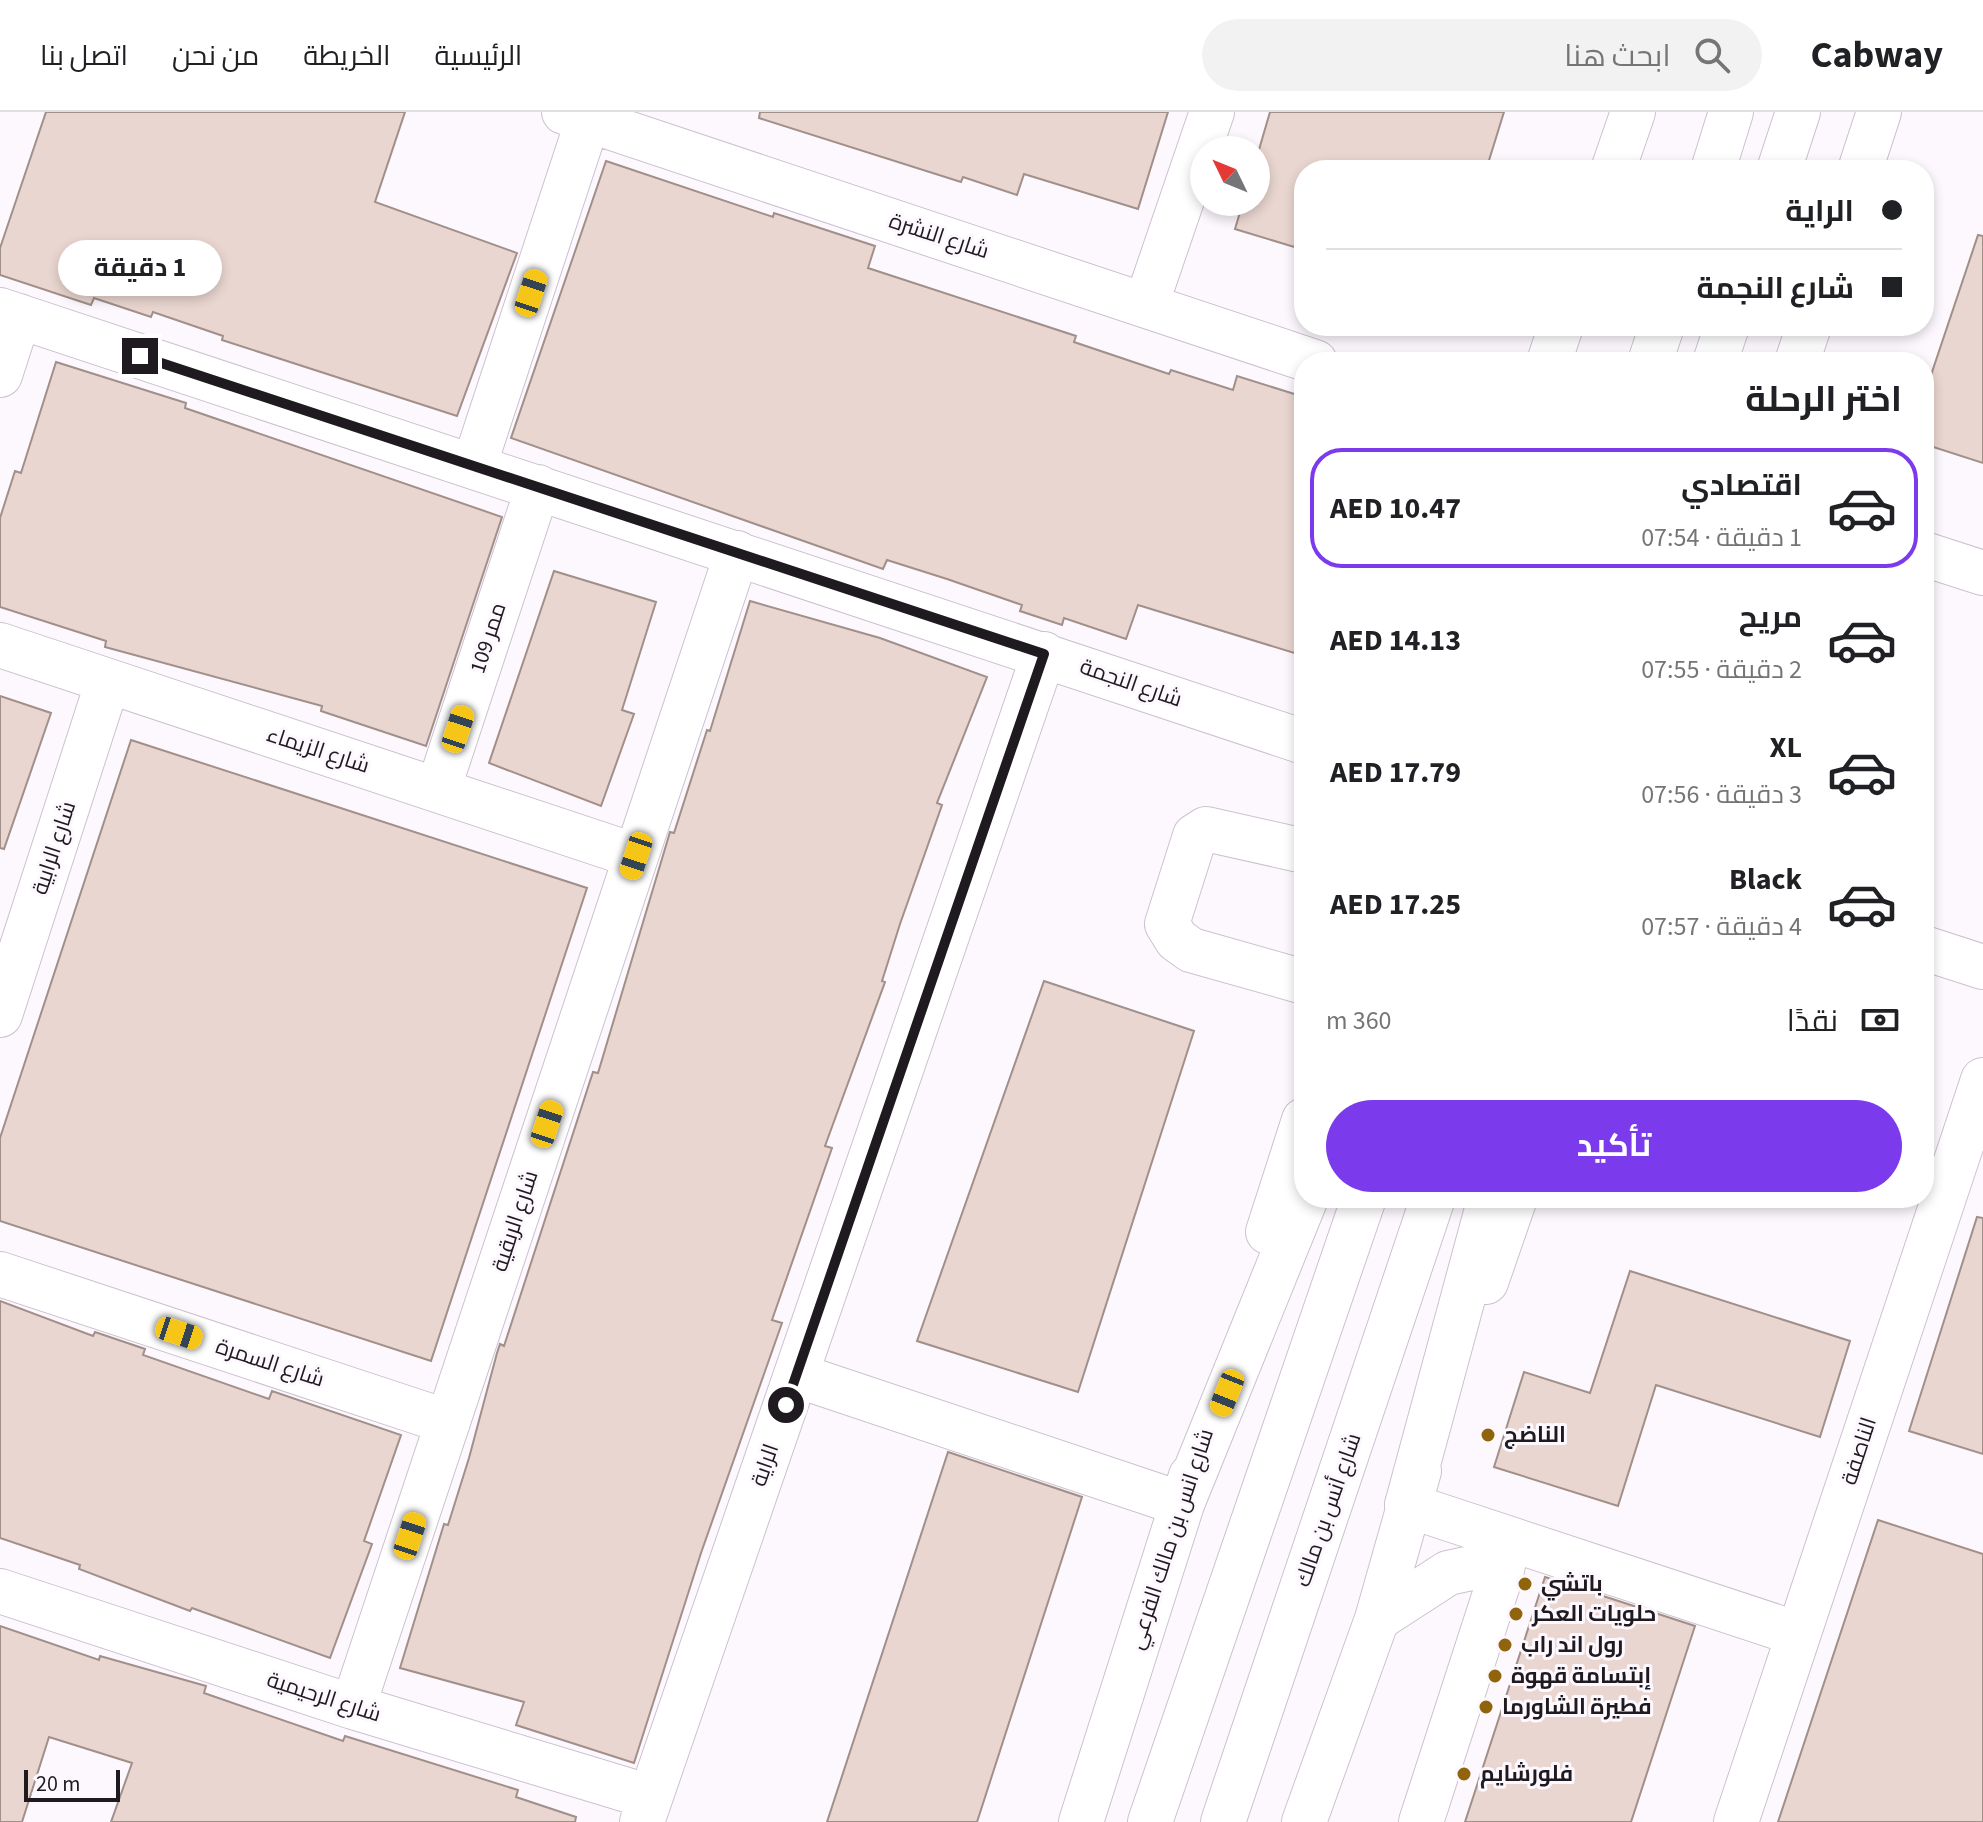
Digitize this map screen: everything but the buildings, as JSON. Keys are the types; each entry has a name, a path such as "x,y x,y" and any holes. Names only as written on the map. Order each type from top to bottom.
{"street":[{"path":"1146,305 1212,112"},
{"path":"1616,160 1633,112"},
{"path":"1716,160 1731,112"},
{"path":"1782,160 1798,112"},
{"path":"1863,160 1879,112"},
{"path":"474,466 576,116"},
{"name":"شارع النشرة","path":"576,116 1294,355"},
{"path":"0,375 10,313"},
{"name":"شارع النجمة","path":"10,313 1294,739"},
{"name":"ممر 109","path":"438,790 538,487"},
{"name":"شارع الربقية","path":"353,1707 737,553"},
{"path":"1934,557 1983,573"},
{"name":"شارع الزيماء","path":"0,645 636,856"},
{"name":"الراية","path":"646,1810 1044,654"},
{"name":"شارع الرابية","path":"0,1015 108,681"},
{"path":"1294,849 1206,829 1195,836 1167,924 1177,940 1191,950 1294,979"},
{"path":"1934,951 1983,967"},
{"name":"الناصفة","path":"1736,1822 1798,1634 1968,1173 1983,1080"},
{"name":"شارع انس بن مالك الفرعي","path":"1081,1822 1294,1151"},
{"path":"796,1375 1182,1504 1302,1208"},
{"path":"1150,1822 1361,1208"},
{"name":"شارع أنس بن مالك","path":"1223,1822 1430,1208"},
{"path":"1304,1822 1377,1619 1487,1208"},
{"path":"1407,1505 1511,1208"},
{"name":"شارع السمرة","path":"0,1274 448,1422"},
{"path":"1407,1505 1505,1557 1798,1634"},
{"path":"1377,1619 1448,1573 1505,1557"},
{"path":"1421,1822 1505,1557"},
{"name":"شارع الرحيمية","path":"0,1591 353,1707 646,1810"}],"place":[{"name":"الناضج","path":"1488,1435"},
{"name":"باتشي","path":"1525,1584"},
{"name":"حلويات العكر","path":"1516,1614"},
{"name":"رول اند راب","path":"1505,1645"},
{"name":"إبتسامة قهوة","path":"1495,1676"},
{"name":"فطيرة الشاورما","path":"1486,1707"},
{"name":"فلورشايم","path":"1464,1774"}],"route":[{"path":"140,356 1044,654 786,1405"}]}
